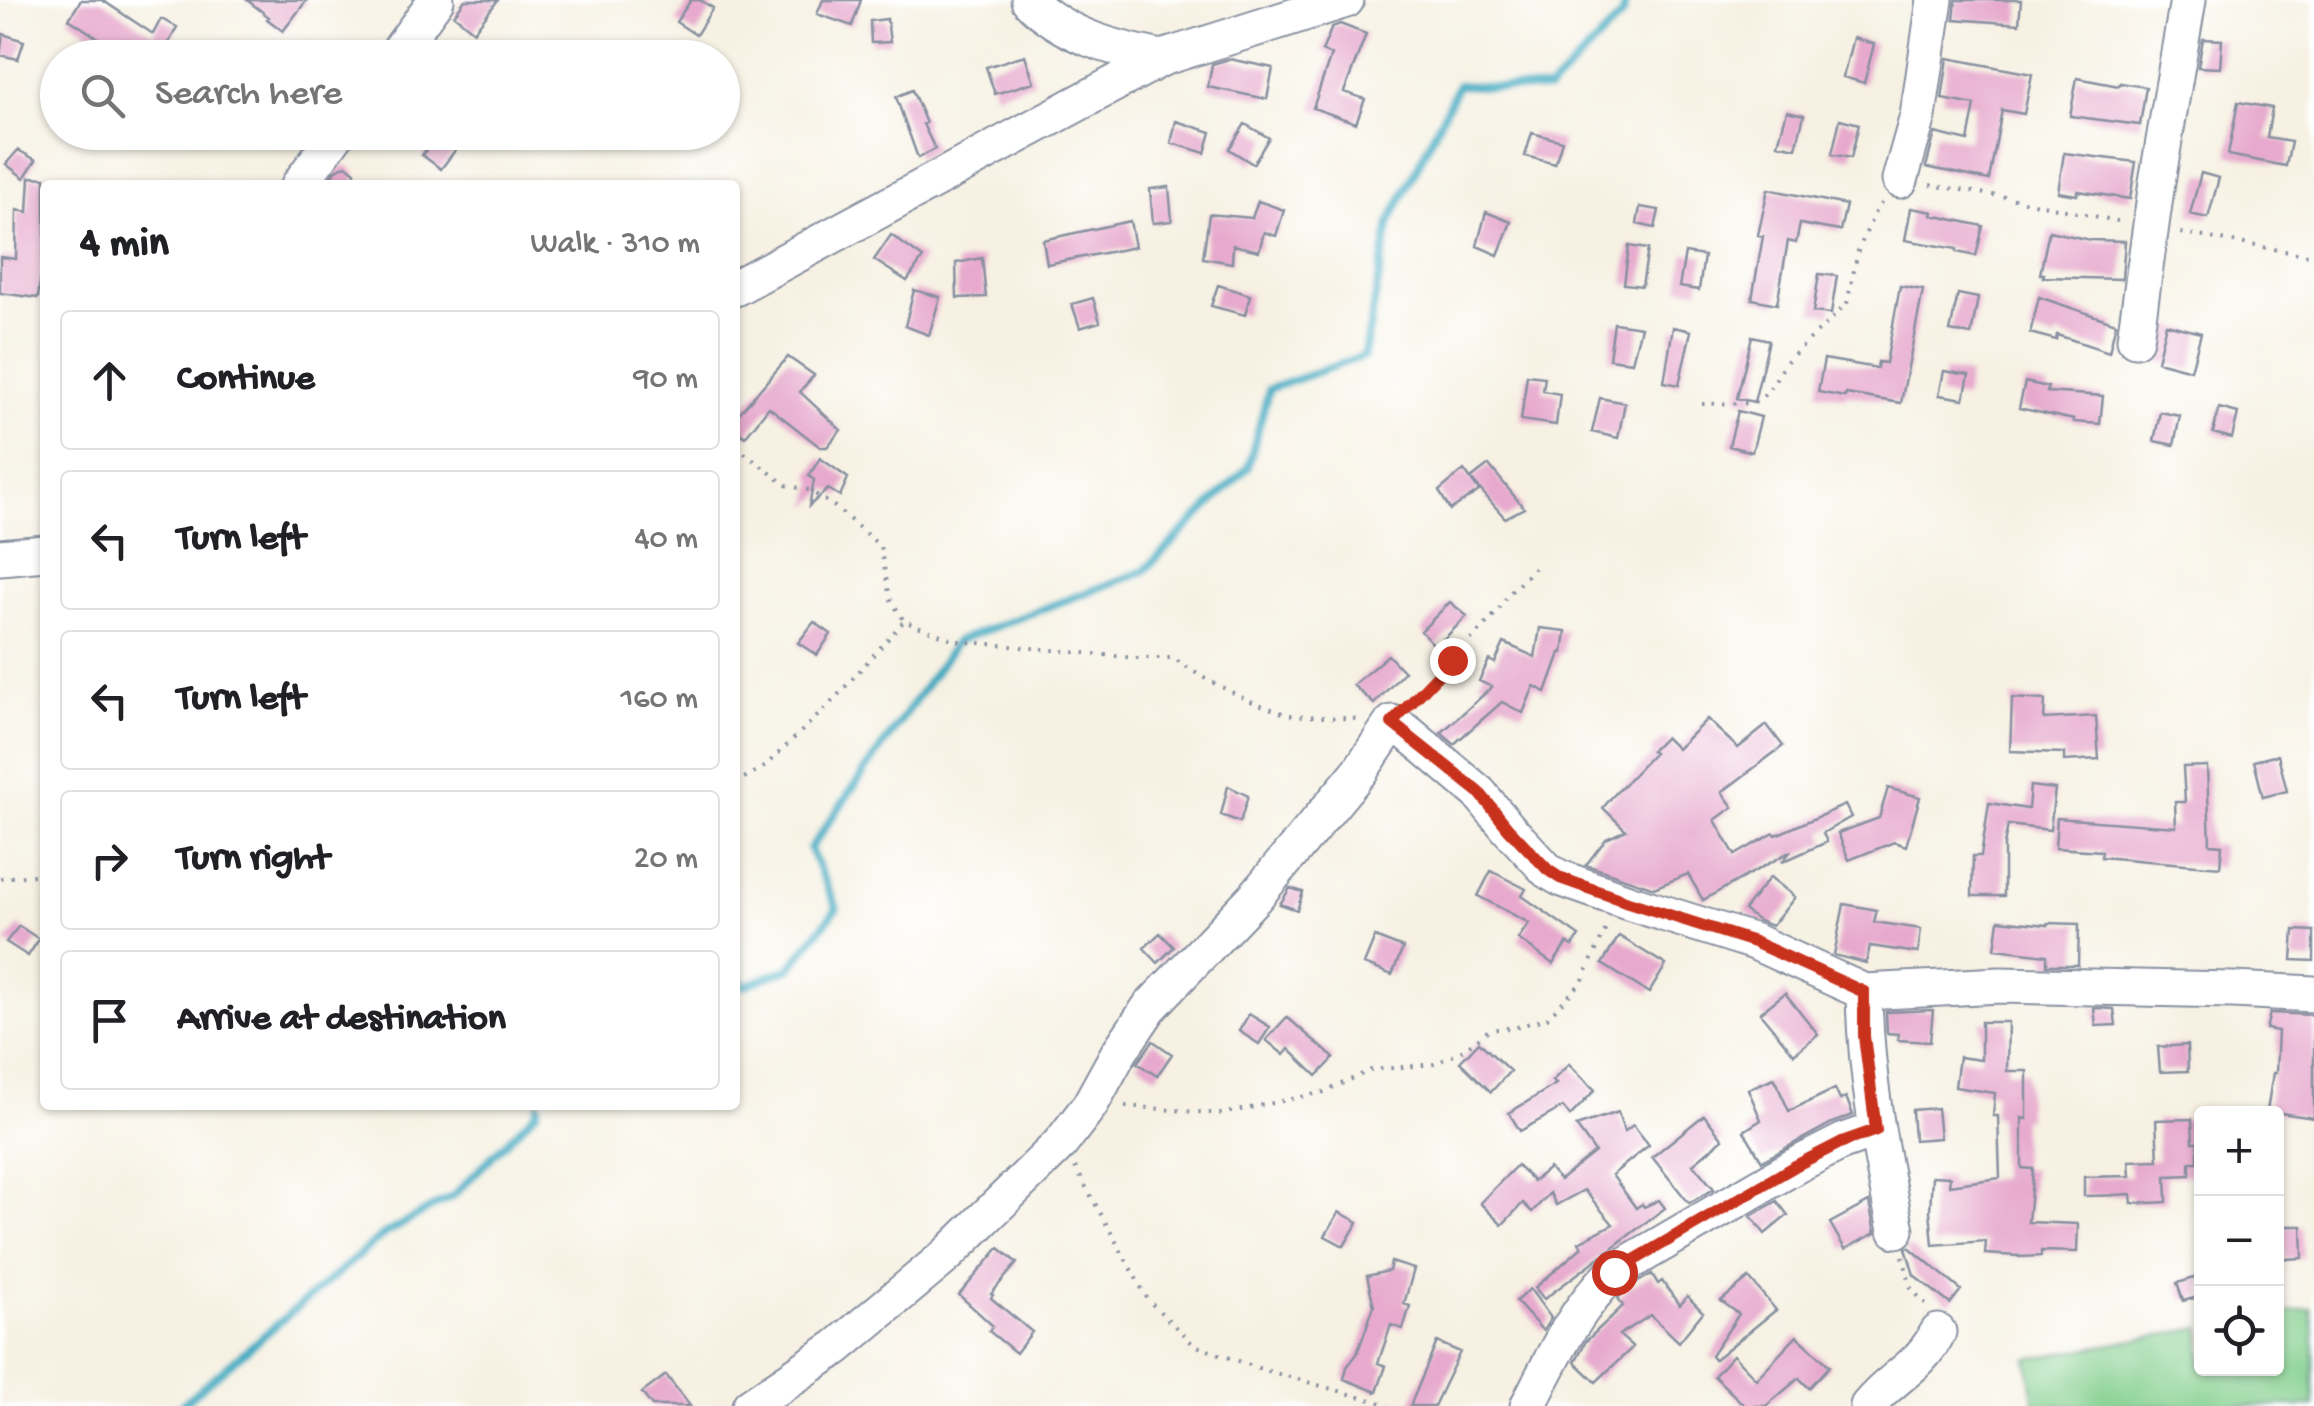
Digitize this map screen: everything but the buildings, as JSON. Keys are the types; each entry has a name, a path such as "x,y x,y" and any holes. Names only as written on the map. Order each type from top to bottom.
{"street":[{"path":"407,40 436,0"},
{"path":"1029,0 1043,15 1080,34 1115,49 1162,58"},
{"path":"740,285 1162,58 1346,0"},
{"path":"1900,180 1918,116 1935,0"},
{"path":"2135,339 2188,0"},
{"path":"304,180 325,150"},
{"path":"0,557 40,553"},
{"path":"750,1406 838,1347 946,1256 1061,1143 1090,1105 1149,1008 1255,897 1360,771 1392,723 1479,792 1508,828 1560,878 1754,942 1864,992 2000,985 2314,994"},
{"path":"1864,992 1864,1036 1876,1130 1896,1230"},
{"path":"1528,1406 1580,1310 1614,1272 1795,1166 1876,1130"},
{"path":"1868,1406 1915,1365 1938,1332"}],"path":[{"path":"1702,404 1753,403 1766,394 1788,360 1847,304 1858,251 1875,212 1900,180 2314,256"},
{"path":"740,450 786,485 809,490 835,507 880,546 890,598 904,620 956,641 1173,658 1244,698 1288,714 1392,723 1534,568"},
{"path":"740,780 764,768 829,704 904,620"},
{"path":"0,878 40,874"},
{"path":"1090,1105 1222,1114 1324,1092 1371,1070 1434,1064 1459,1053 1490,1030 1546,1018 1582,982 1620,898"},
{"path":"1061,1143 1148,1300 1194,1345 1389,1405"},
{"path":"1896,1230 1912,1288 1933,1314 1938,1332"}],"green space":[{"path":"2311,1308 2314,1406 2035,1406 2027,1359 2194,1329 2194,1376 2284,1376 2284,1313"}],"waterway":[{"path":"740,980 744,986 790,968 837,908 810,849 957,641 1144,571 1248,467 1269,389 1364,356 1390,222 1458,85 1549,90 1623,15 1625,0"},
{"path":"180,1406 383,1235 453,1196 537,1110"}],"route":[{"path":"1452,660 1392,723 1479,792 1548,870 1628,902 1754,942 1864,992 1864,1036 1876,1130 1795,1166 1614,1272"}]}
